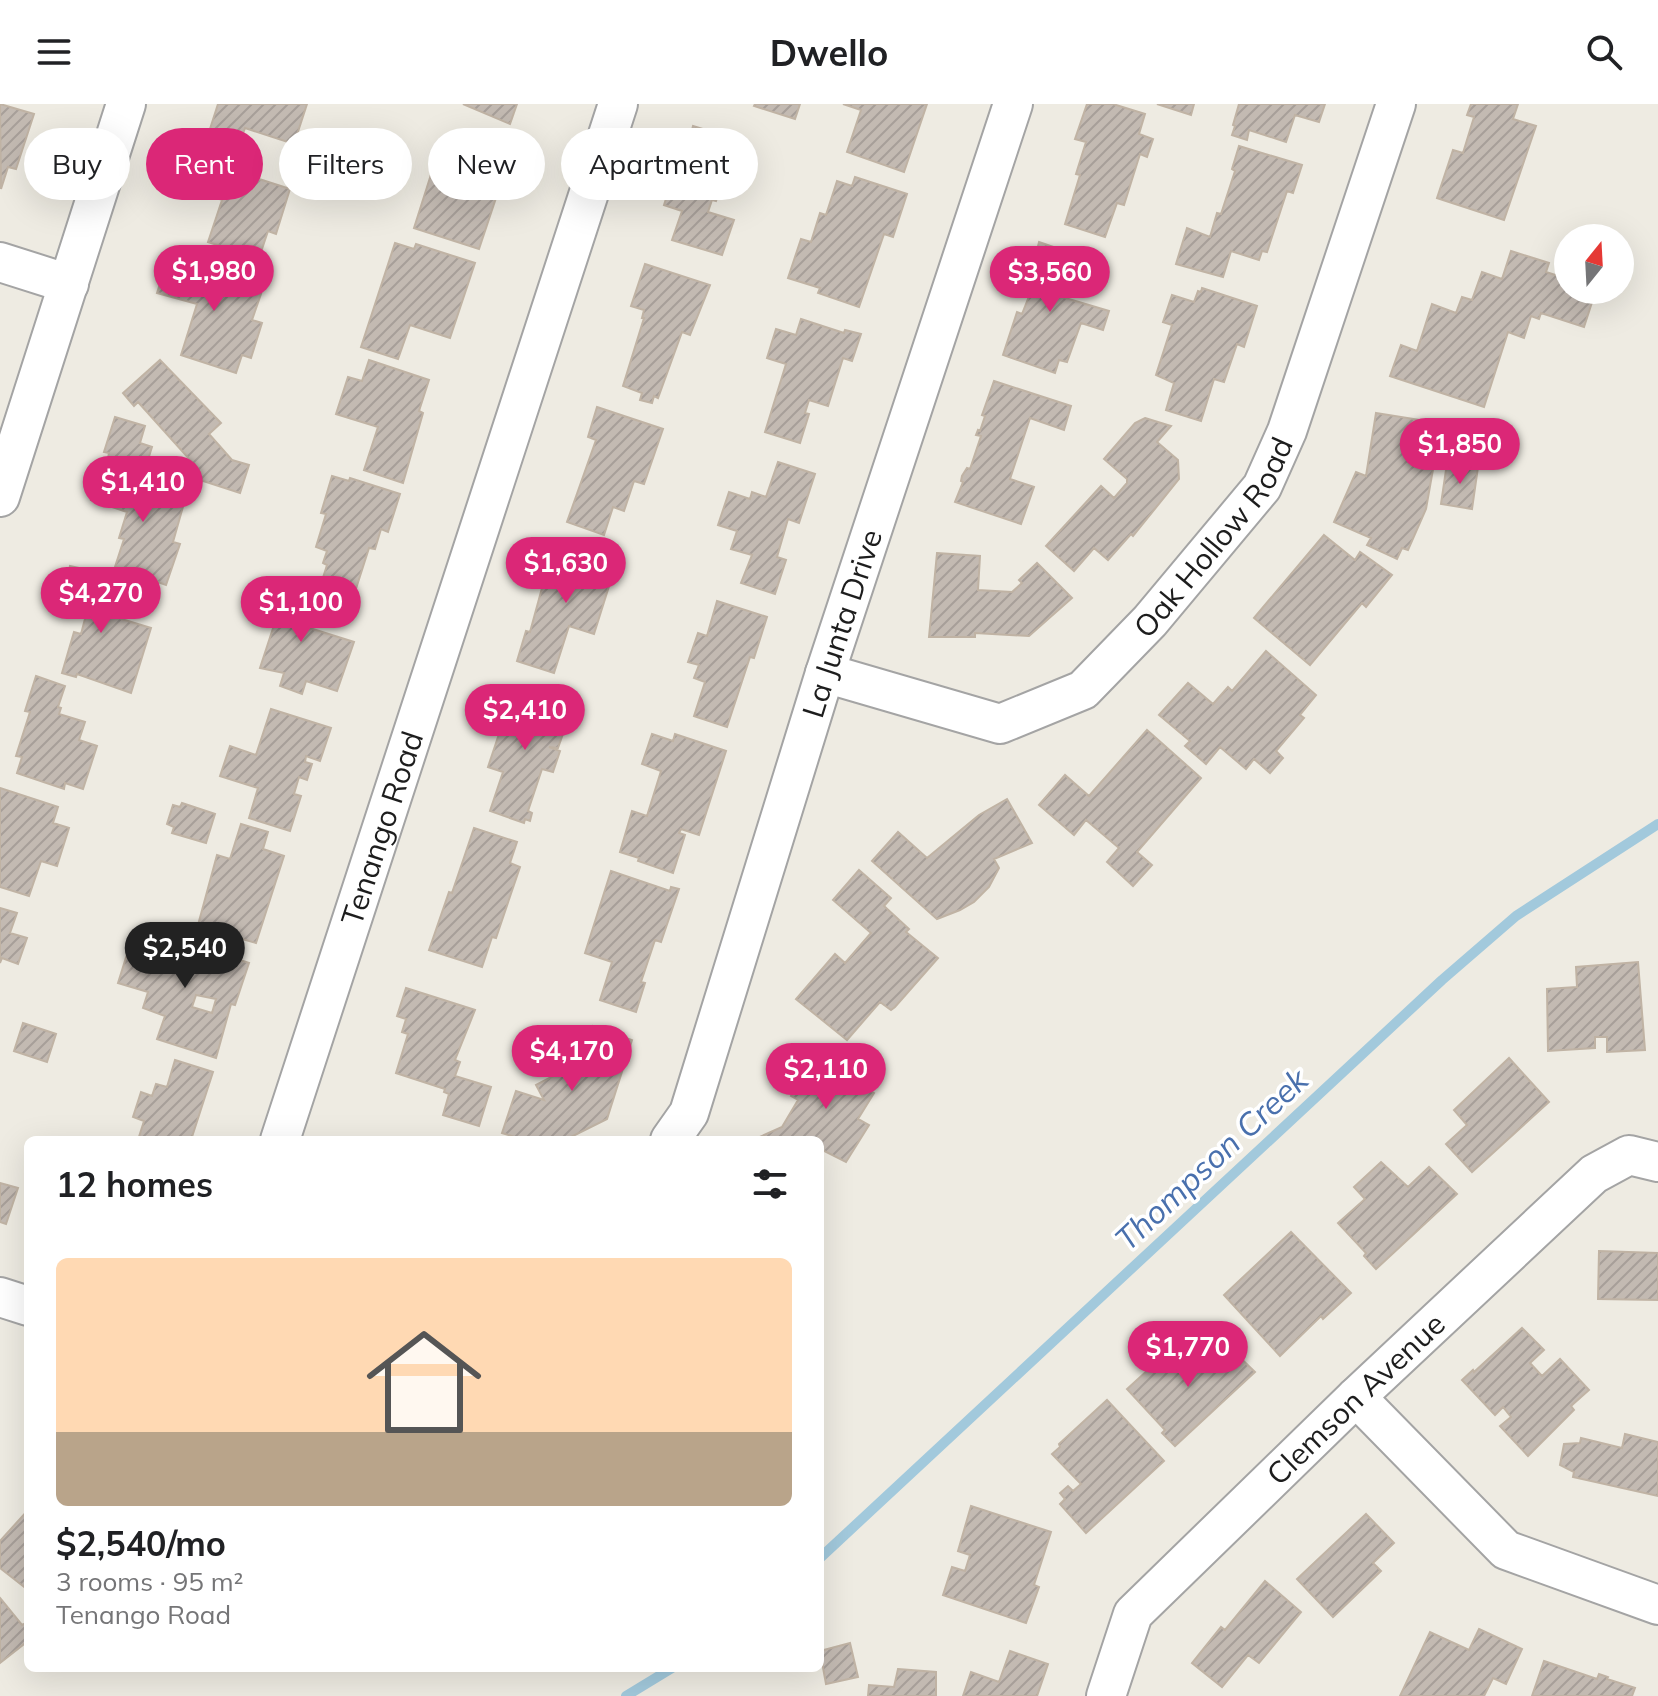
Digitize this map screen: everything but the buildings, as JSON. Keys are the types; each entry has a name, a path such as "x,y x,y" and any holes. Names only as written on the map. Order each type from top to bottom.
{"street":[{"path":"0,497 126,104"},
{"name":"Tenango Road","path":"287,1136 618,104"},
{"name":"La Junta Drive","path":"673,1136 689,1113 825,673 1013,104"},
{"name":"Oak Hollow Road","path":"825,673 1000,724 1083,690 1150,621 1262,487 1287,431 1396,104"},
{"path":"0,262 69,284"},
{"name":"Clemson Avenue","path":"1106,1696 1133,1614 1356,1397 1594,1174 1629,1155 1658,1162"},
{"path":"1356,1397 1506,1550 1658,1605"}],"waterway":[{"name":"Thompson Creek","path":"824,1554 1442,980 1516,916 1658,824"},
{"name":"Thompson Creek","path":"626,1696 665,1672"}]}
